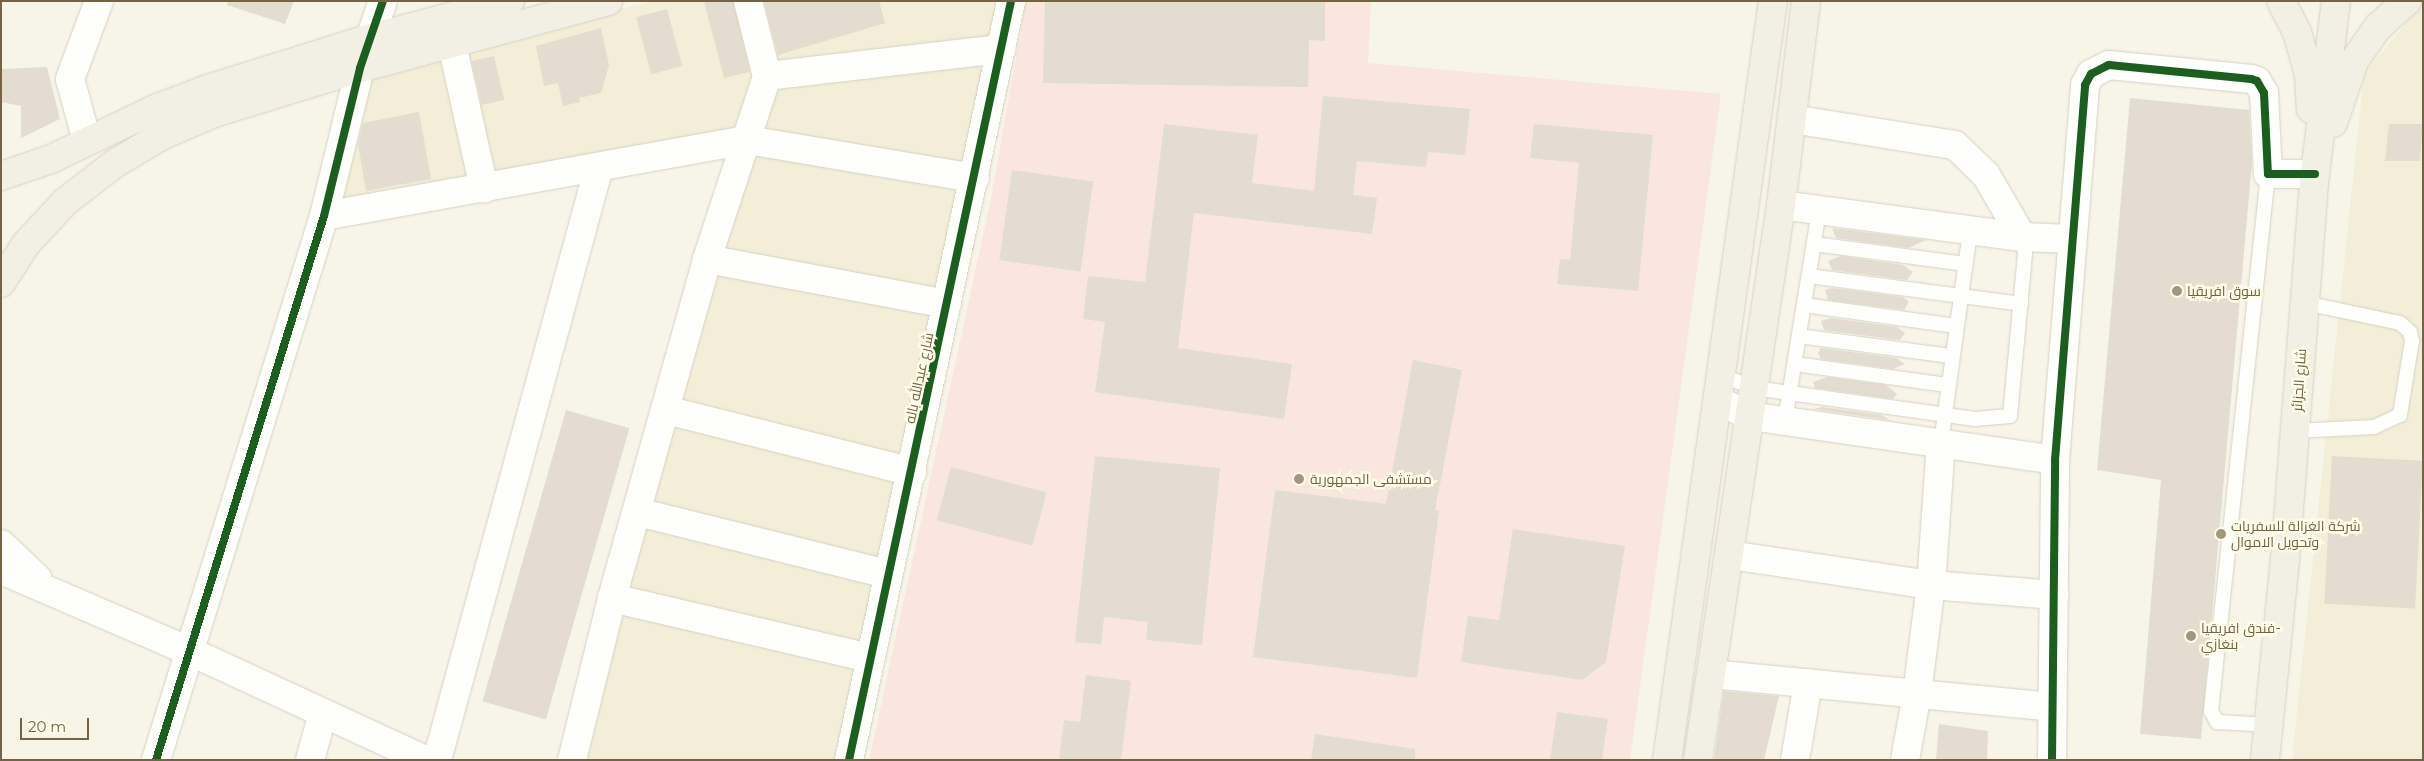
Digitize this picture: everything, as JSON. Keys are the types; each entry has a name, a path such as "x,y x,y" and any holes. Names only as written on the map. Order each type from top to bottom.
{"main road":[{"path":"1,176 52,159 165,105 368,39 510,1"},
{"path":"1,283 26,244 65,202 114,164 161,136 214,113 360,68 608,1"},
{"path":"1698,760 1781,205 1806,1"},
{"path":"1803,34 1822,1"},
{"path":"2281,1 2297,32 2309,75 2315,174"},
{"name":"شارع الجزائر","path":"2265,760 2270,725 2315,174 2336,1"},
{"path":"2315,174 2354,61 2378,27 2407,1"},
{"path":"1667,760 1721,389 1770,9"}],"street":[{"path":"87,141 70,79 99,1"},
{"path":"156,760 188,650 324,216 360,68 368,39 383,1"},
{"path":"572,760 612,598 638,512 707,259 768,76 748,1"},
{"name":"شارع عبدالله باله","path":"850,760 869,658 912,472 1011,1"},
{"path":"452,44 484,188"},
{"path":"768,76 1001,49"},
{"path":"2052,760 2055,460 2085,86 2091,74 2108,65 2258,81 2264,92 2268,174 2315,174"},
{"path":"1792,119 1955,146 1986,175 2022,236"},
{"path":"324,216 748,140 975,178"},
{"path":"437,760 599,167"},
{"path":"1781,205 1970,230 2072,239"},
{"path":"707,259 947,304"},
{"path":"1721,389 1750,416 2055,460"},
{"path":"666,410 912,472"},
{"path":"1905,760 1917,694 1930,584 1941,443"},
{"path":"638,512 887,574"},
{"path":"1,544 53,592"},
{"path":"1730,555 1930,584 2055,595"},
{"path":"1,570 188,650 425,760"},
{"path":"612,598 869,658"},
{"path":"1711,674 2052,707"},
{"path":"1795,760 1808,683"},
{"path":"310,760 323,713"}],"lane":[{"path":"2268,174 2211,711 2217,722 2270,725"},
{"path":"1785,421 1819,210"},
{"path":"1941,443 1942,415 1970,230"},
{"path":"1721,389 1754,388 1975,419 2010,416 2025,254 2022,236"},
{"path":"1814,244 1965,264"},
{"path":"1809,276 2021,304"},
{"path":"2295,431 2374,427 2400,414 2412,341 2410,332 2400,323 2305,303"},
{"path":"1804,305 1956,326"},
{"path":"1799,336 1951,356"},
{"path":"1795,364 1947,385"}],"shaded area":[{"path":"655,1 1009,1 846,760 573,760 753,137 325,215 360,68"},
{"name":"مستشفى الجمهورية","path":"1026,1 1371,1 1368,63 1721,94 1630,760 869,760 991,199"},
{"path":"2423,3 2423,760 2292,760 2364,74"}],"building":[{"path":"228,1 294,1 285,24 227,5"},
{"path":"704,1 733,1 750,72 724,78"},
{"path":"764,1 879,1 885,23 778,55"},
{"path":"1045,1 1325,1 1325,41 1309,40 1308,87 1043,83"},
{"path":"667,9 682,66 651,74 636,17"},
{"path":"601,28 609,65 601,93 579,98 580,102 563,106 558,83 544,86 536,46"},
{"path":"494,56 504,100 482,105 472,61"},
{"path":"47,67 60,119 21,138 21,106 1,102 1,69"},
{"path":"1323,96 1470,109 1465,155 1428,152 1426,167 1357,161 1353,195 1377,198 1372,234 1194,213 1178,348 1292,364 1284,419 1095,392 1105,322 1083,319 1088,276 1145,282 1164,124 1258,135 1252,183 1314,191"},
{"name":"سوق افريقيا","path":"2130,98 2249,110 2252,162 2201,739 2140,734 2161,480 2097,470"},
{"path":"419,112 431,179 366,191 358,144 363,123"},
{"path":"1534,124 1653,135 1638,291 1557,284 1560,259 1570,260 1579,163 1530,158"},
{"path":"2389,124 2423,124 2420,161 2385,161"},
{"path":"1012,170 1093,181 1081,272 999,260"},
{"path":"1832,228 1926,240 1909,248 1836,238"},
{"path":"1841,256 1903,265 1913,272 1907,280 1832,270 1828,261"},
{"path":"1832,288 1903,297 1909,302 1904,310 1828,300 1825,290"},
{"path":"1831,318 1897,327 1905,333 1900,340 1824,330 1821,321"},
{"path":"1821,348 1896,358 1905,364 1893,369 1821,359 1818,353"},
{"path":"1413,360 1462,370 1435,510 1439,511 1417,678 1253,657 1275,490 1386,504"},
{"path":"1827,377 1886,385 1897,394 1893,399 1815,388 1813,382"},
{"path":"1822,407 1881,415 1890,420 1813,409"},
{"path":"566,410 629,428 546,719 482,701"},
{"path":"1095,456 1220,468 1202,645 1146,640 1148,622 1104,617 1101,644 1075,642"},
{"path":"2332,456 2423,461 2415,609 2324,604"},
{"path":"951,467 1047,493 1032,546 937,520"},
{"path":"1513,529 1625,546 1606,662 1582,680 1461,662 1468,616 1499,620"},
{"path":"1086,675 1131,681 1121,760 1059,760 1064,720 1080,722"},
{"path":"1724,691 1779,696 1764,760 1714,760"},
{"path":"1557,712 1608,719 1602,760 1550,760"},
{"path":"1939,724 1988,731 1987,760 1936,760"},
{"path":"1315,734 1415,749 1415,760 1311,760"}],"cycle path":[{"path":"156,760 324,216 360,68 383,1"},
{"path":"849,760 1011,1"},
{"path":"2052,760 2055,460 2085,85 2091,74 2109,65 2257,81 2264,93 2268,174 2315,174"}],"place":[{"name":"سوق افريقيا","path":"2177,291"},
{"name":"مستشفى الجمهورية","path":"1299,479"},
{"name":"شركة الغزالة للسفريات وتحويل الاموال","path":"2221,534"},
{"name":"فندق افريقيا- بنغازي","path":"2191,636"}]}
